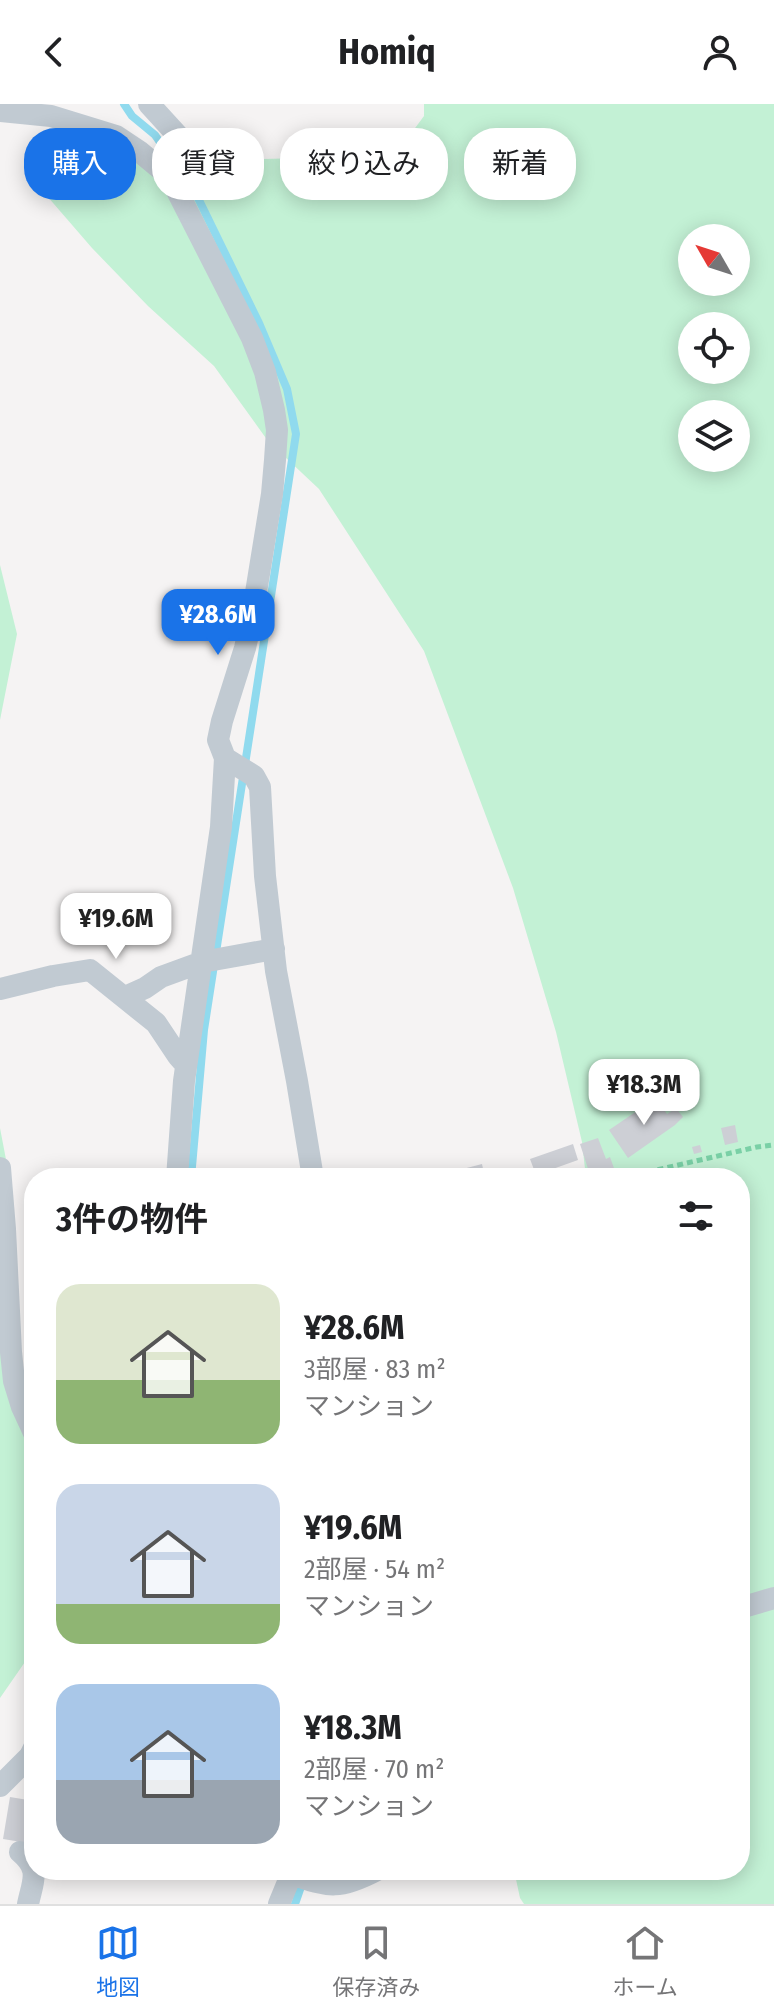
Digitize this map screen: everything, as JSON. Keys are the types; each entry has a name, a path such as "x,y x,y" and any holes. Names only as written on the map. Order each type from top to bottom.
{"street":[{"path":"149,104 171,128"},
{"path":"0,111 51,116 116,136 152,162"},
{"path":"178,1168 186,1065 221,827 225,758 218,740 252,617 272,494 277,430 265,372 252,338 182,200"},
{"path":"225,758 254,776 260,787 265,876 274,949 311,1168"},
{"path":"125,997 161,977 202,962 274,949"},
{"path":"0,989 90,970 156,1023 186,1065"},
{"path":"0,1168 13,1367 24,1411"},
{"path":"750,1605 774,1598"},
{"path":"0,1786 24,1762"},
{"path":"20,1852 24,1856"},
{"path":"28,1904 33,1880"},
{"path":"279,1904 289,1880"},
{"path":"309,1880 336,1885 356,1880"}],"path":[{"path":"665,1168 774,1145"}],"green space":[{"path":"424,104 774,104 774,1904 524,1904 520,1898 516,1880 750,1880 750,1168 585,1168 582,1142 556,1032 513,888 424,651 319,489 268,441 214,366 148,306 50,200 136,200 136,159 152,159 152,200 264,200 264,159 280,159 280,200 448,200 448,128 415,128 424,116"},
{"path":"0,565 17,634 0,720"},
{"path":"0,1128 8,1170 13,1324 24,1383 24,1663 0,1698"}],"building":[{"path":"656,1098 667,1114 676,1108 683,1117 628,1158 609,1130"},
{"path":"735,1125 738,1142 725,1145 721,1128"},
{"path":"598,1138 606,1159 610,1157 614,1168 588,1168 580,1144"},
{"path":"573,1144 578,1160 556,1168 533,1168 530,1159"},
{"path":"700,1145 702,1152 694,1154 692,1147"},
{"path":"10,1797 24,1799 24,1842 3,1839"}],"waterway":[{"path":"124,104 132,116 155,135 197,196 259,323 287,389 296,434 204,1030 192,1168"},
{"path":"295,1904 303,1880"}]}
